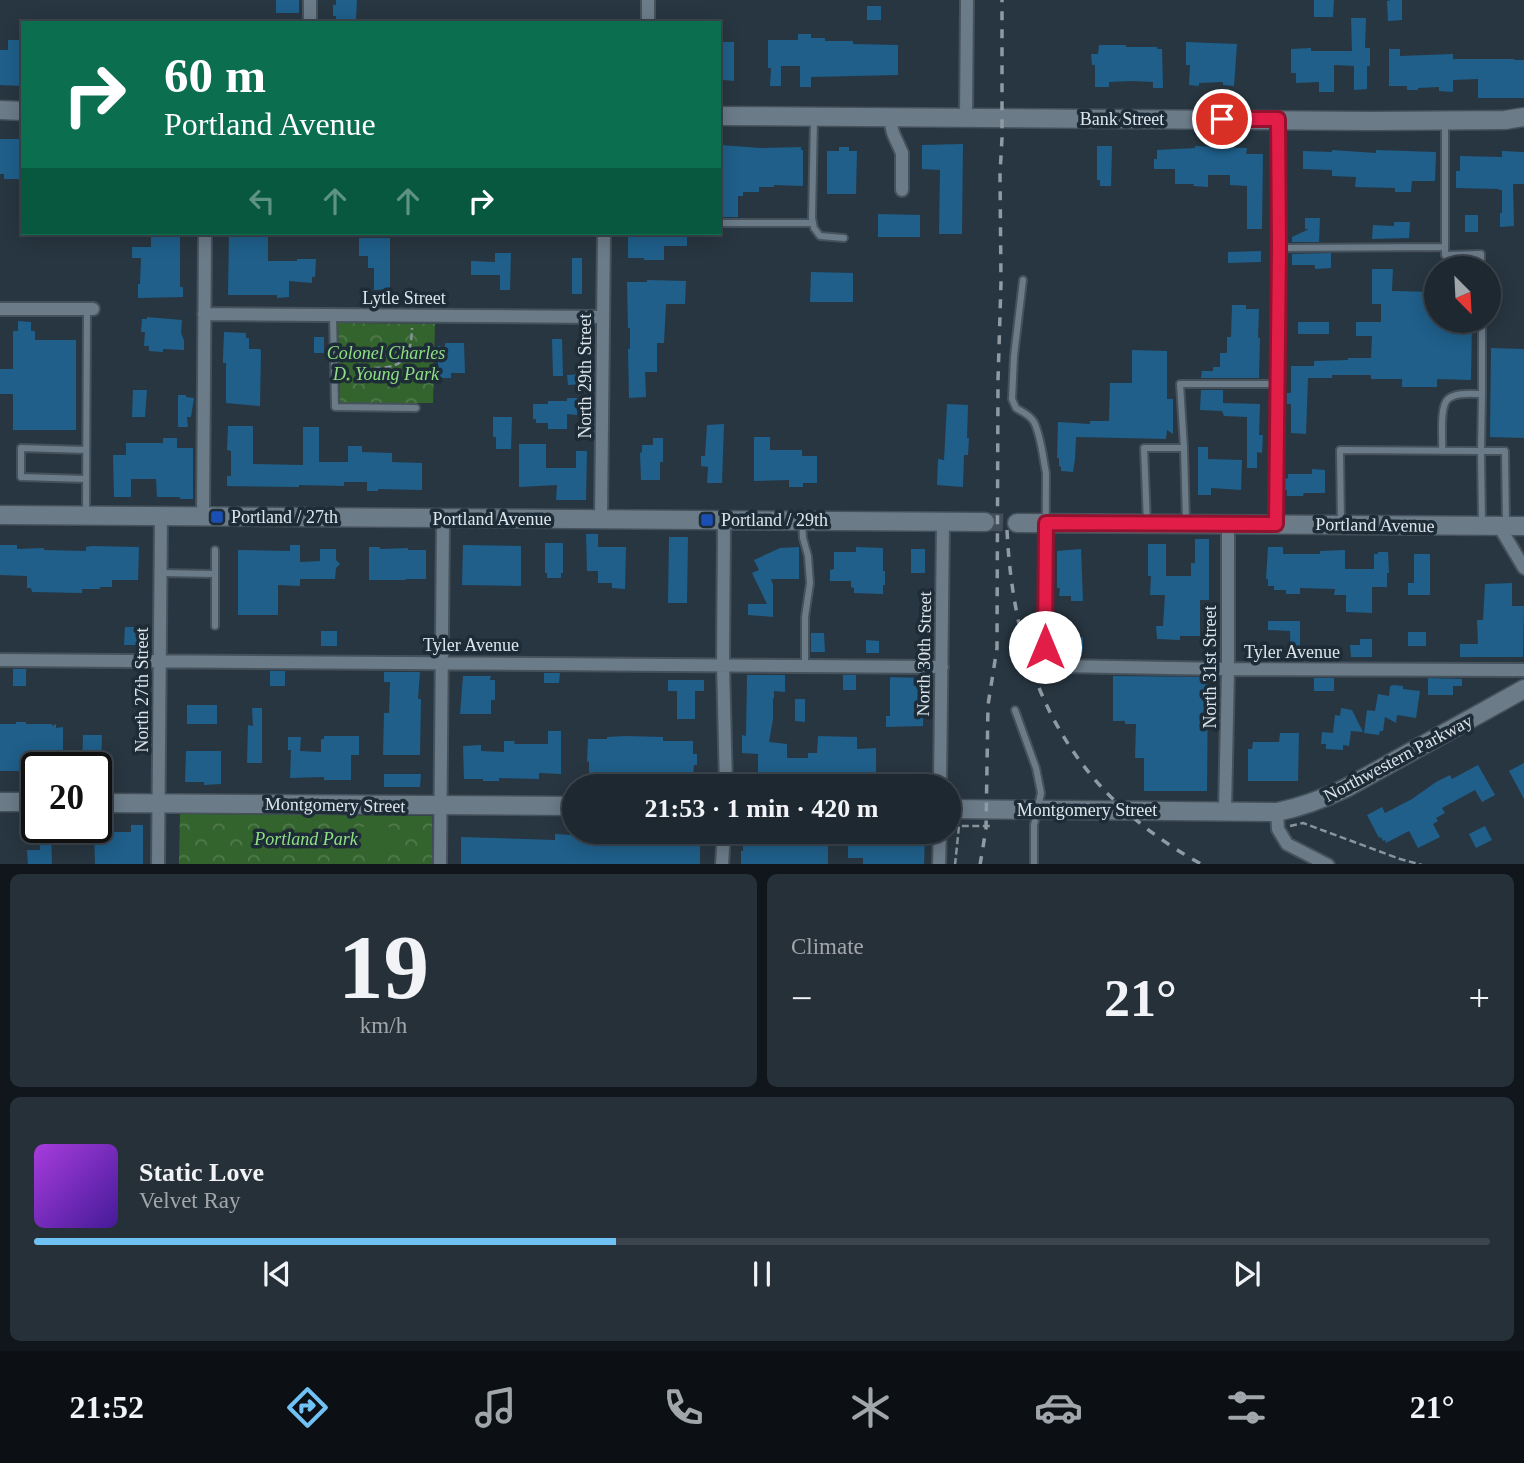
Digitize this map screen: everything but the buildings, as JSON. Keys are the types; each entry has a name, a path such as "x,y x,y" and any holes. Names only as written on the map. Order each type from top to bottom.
{"street":[{"path":"310,0 310,21"},
{"path":"648,0 648,21"},
{"path":"966,118 967,0"},
{"path":"0,110 21,111"},
{"name":"Bank Street","path":"721,116 1444,120 1505,120 1524,117"},
{"path":"889,116 892,133 902,153 902,190"},
{"path":"1276,524 1278,119"},
{"path":"203,517 205,235"},
{"name":"North 29th Street","path":"601,520 604,235"},
{"path":"0,309 90,309"},
{"name":"Lytle Street","path":"205,314 603,317"},
{"name":"Portland Avenue","path":"0,515 985,522"},
{"name":"North 27th Street","path":"158,864 161,516"},
{"path":"440,864 443,519"},
{"path":"724,520 726,774"},
{"name":"North 30th Street","path":"940,774 943,522"},
{"name":"Portland Avenue","path":"1017,523 1503,526"},
{"name":"North 31st Street","path":"1225,811 1228,524"},
{"path":"1503,526 1524,568"},
{"name":"Tyler Avenue","path":"0,660 942,667"},
{"name":"Tyler Avenue","path":"1059,666 1524,670"},
{"name":"Northwestern Parkway","path":"1225,811 1277,821 1346,788 1524,689"},
{"path":"0,802 21,802"},
{"name":"Montgomery Street","path":"112,803 562,806"},
{"name":"Montgomery Street","path":"961,809 1225,811"},
{"path":"1277,821 1287,844 1328,864"},
{"path":"722,864 723,844"},
{"path":"939,864 940,844"}],"lane":[{"path":"814,116 814,228 820,236 844,238"},
{"path":"1444,120 1445,255 1481,256"},
{"path":"721,223 813,223"},
{"path":"1279,248 1445,247"},
{"path":"1023,280 1012,398 1016,408 1033,421 1042,450 1046,473 1045,647 1053,663 1059,666"},
{"path":"86,516 90,309"},
{"path":"332,315 335,407 416,408"},
{"path":"1482,333 1481,451 1503,526"},
{"path":"1186,524 1180,384 1278,384"},
{"path":"1442,451 1444,405 1448,398 1482,394"},
{"path":"86,450 22,448 21,477 86,479"},
{"path":"1147,524 1144,448 1184,448"},
{"path":"1341,525 1340,450 1505,451 1503,526"},
{"path":"802,521 810,583 805,617 804,665"},
{"path":"215,550 215,626"},
{"path":"161,573 215,574"},
{"path":"1015,710 1036,768 1041,793 1034,825 1034,864"}],"path":[{"path":"374,368 393,367 406,358 412,328"},
{"path":"1277,821 1303,823 1400,859 1422,864"},
{"path":"956,864 958,826 996,826"}],"green space":[{"name":"Colonel Charles D. Young Park","path":"338,323 435,324 433,403 340,403"},
{"name":"Portland Park","path":"180,814 432,816 432,864 179,864"},
{"path":"339,827 398,827 398,853 339,852"}],"tunnel":[{"path":"985,522 1017,523"}],"railway":[{"path":"980,864 986,829 988,705 997,648 1002,0"},
{"path":"1007,530 1012,584 1022,635 1037,682 1057,726 1084,766 1117,803 1156,836 1201,864"}],"place":[{"name":"Portland / 27th","path":"217,517"},
{"name":"Portland / 29th","path":"707,520"}],"route":[{"path":"1045,647 1046,523 1276,524 1278,119 1222,119"}]}
